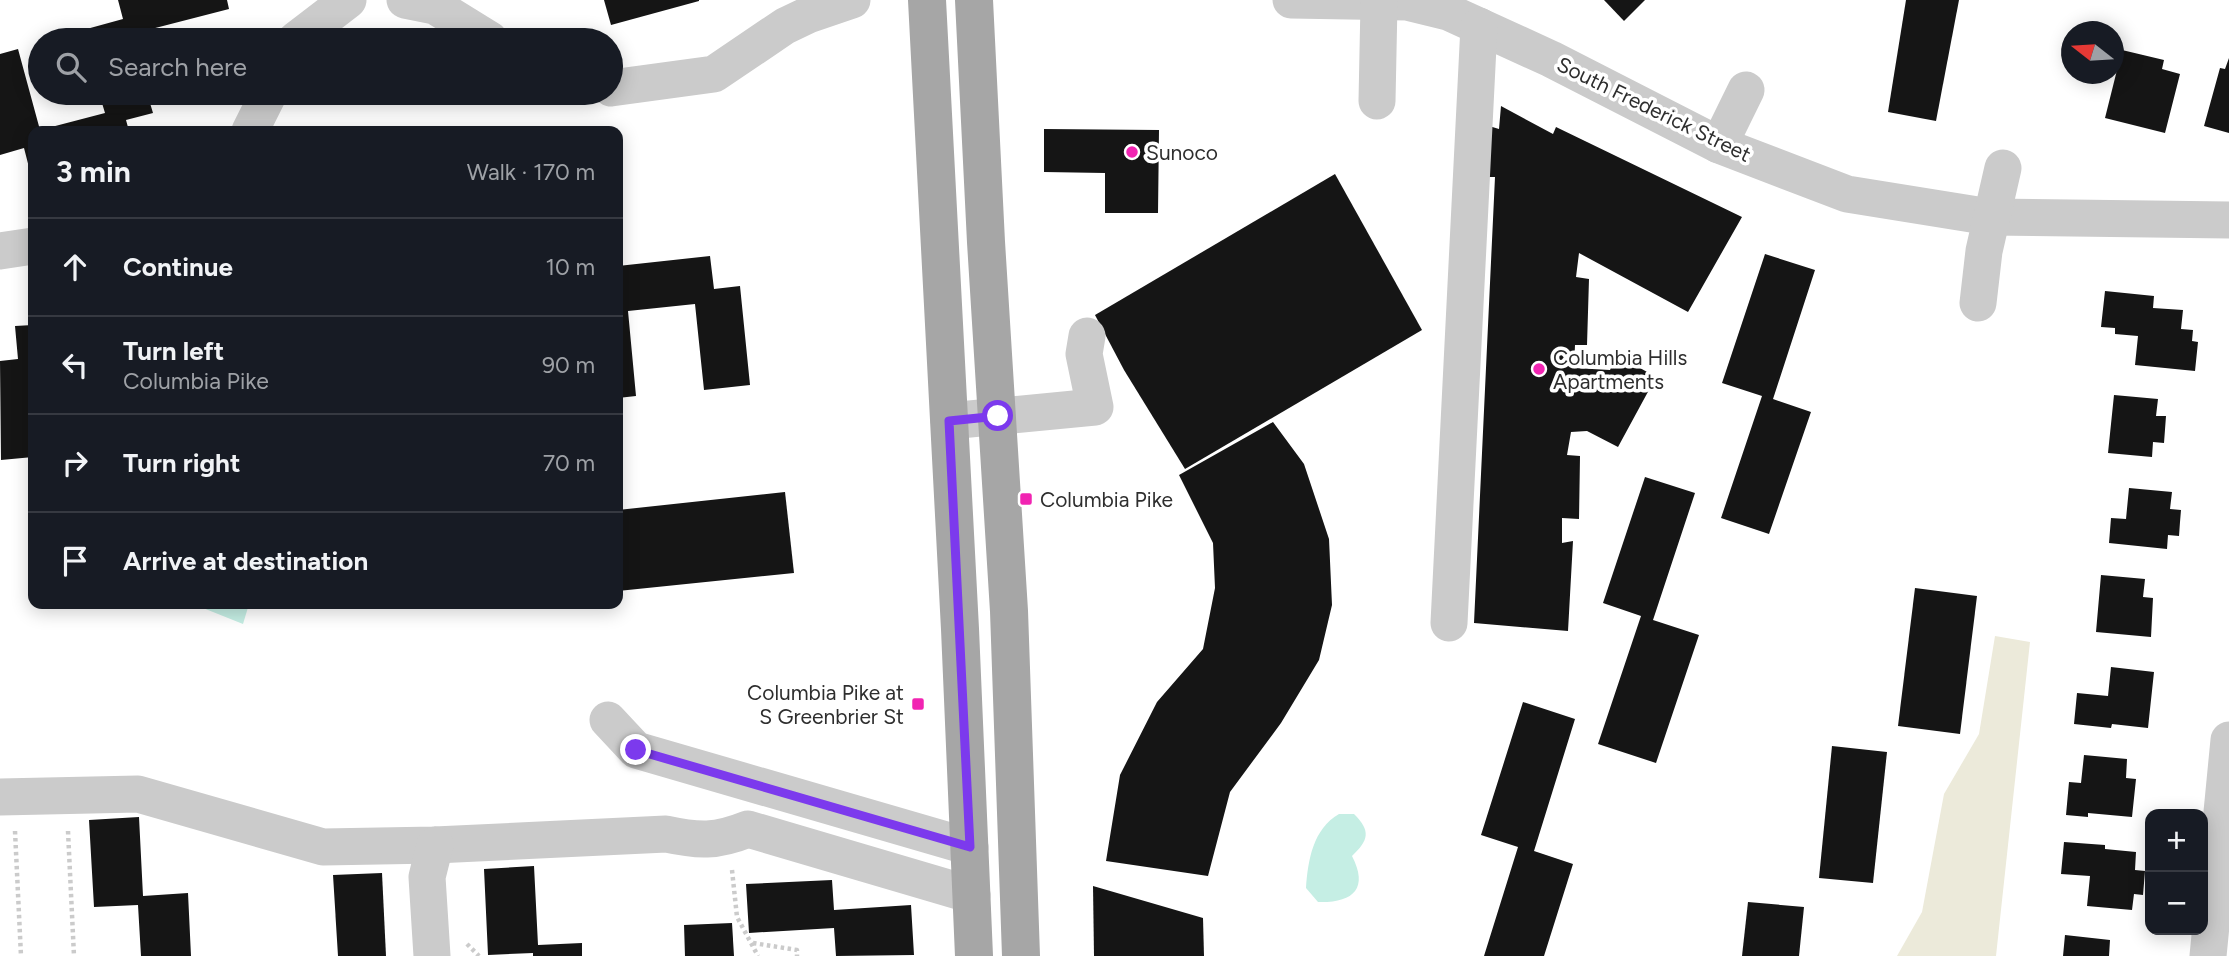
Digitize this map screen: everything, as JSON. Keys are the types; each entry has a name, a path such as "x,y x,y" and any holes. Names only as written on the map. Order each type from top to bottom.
{"main road":[{"path":"927,0 974,956"},
{"path":"974,0 1009,611 1020,956"}],"street":[{"path":"312,28 348,0"},
{"path":"405,0 435,6 471,28"},
{"path":"623,86 715,75 785,26 852,0"},
{"name":"South Frederick Street","path":"1291,0 1398,2 1448,12 1551,58 1719,145 1847,194 1990,217 2229,220"},
{"path":"1377,101 1398,2"},
{"path":"1449,623 1479,26"},
{"path":"1719,145 1746,90"},
{"path":"252,126 263,105"},
{"path":"1978,303 1990,217 2003,168"},
{"path":"0,251 28,247"},
{"path":"949,421 1095,407 1084,354 1087,336"},
{"path":"608,720 636,750 970,847"},
{"path":"2208,956 2229,740"},
{"path":"7,797 138,794 323,846 435,845 666,834 696,841 725,838 748,829 972,895"},
{"path":"432,956 427,877 435,845"}],"path":[{"path":"66,796 74,956"},
{"path":"7,797 20,956"},
{"path":"725,838 731,858 737,917 758,956"},
{"path":"752,943 797,950 797,956"}],"shaded area":[{"path":"206,609 248,609 243,624"},
{"path":"1995,636 2030,642 1996,956 1897,956 1922,912 1944,794 1979,734"},
{"path":"1339,814 1354,814 1365,831 1365,840 1352,856 1357,867 1358,885 1349,897 1318,902 1306,888 1310,856 1323,828"}],"building":[{"path":"118,0 227,0 229,9 155,28 90,28 123,19"},
{"path":"604,0 699,0 699,1 611,25"},
{"path":"1604,0 1645,0 1624,21"},
{"path":"1906,0 1959,0 1936,121 1888,112"},
{"path":"18,49 28,86 28,105 33,105 39,126 28,126 28,164 24,148 0,155 0,54"},
{"path":"2124,50 2164,60 2162,69 2180,74 2165,133 2105,118 2114,84 2124,84"},
{"path":"2229,58 2229,133 2204,126 2220,68 2225,69"},
{"path":"103,105 151,105 153,113 126,120 128,126 55,126 105,113"},
{"name":"Columbia Hills Apartments","path":"1501,106 1553,134 1556,127 1742,217 1688,312 1579,253 1576,277 1589,279 1587,345 1575,345 1574,368 1610,370 1617,355 1656,377 1618,447 1587,431 1571,432 1567,455 1580,456 1579,519 1562,518 1562,543 1573,541 1568,631 1474,623 1495,177 1489,177 1489,126 1499,129"},
{"name":"Sunoco","path":"1044,129 1159,130 1158,213 1105,213 1105,173 1044,172"},
{"path":"1335,174 1422,330 1185,469 1124,370 1095,315"},
{"path":"1765,254 1815,270 1773,399 1811,412 1769,534 1721,518 1762,396 1722,383"},
{"path":"710,256 714,289 740,286 750,385 704,390 695,304 628,311 636,396 623,397 623,265"},
{"path":"2105,291 2154,296 2153,308 2183,310 2181,329 2193,330 2192,341 2198,342 2195,371 2135,365 2138,336 2115,334 2115,328 2101,327"},
{"path":"28,325 28,457 1,460 0,361 18,359 15,326"},
{"path":"2114,395 2158,399 2156,416 2166,416 2164,443 2153,442 2152,457 2108,453"},
{"path":"1273,422 1304,464 1329,539 1332,605 1319,660 1281,723 1230,792 1208,876 1106,861 1120,775 1157,702 1203,649 1215,588 1213,543 1179,475"},
{"path":"1645,477 1695,493 1653,620 1699,635 1656,763 1598,744 1641,616 1603,603"},
{"path":"2129,488 2172,492 2170,509 2181,510 2179,536 2168,535 2167,549 2109,543 2111,518 2126,519"},
{"path":"785,492 794,573 623,590 623,509"},
{"path":"2101,575 2145,579 2143,597 2153,598 2151,637 2096,632"},
{"path":"1915,588 1977,596 1960,734 1898,726"},
{"path":"2111,667 2154,672 2148,728 2074,724 2077,693 2108,696"},
{"path":"1523,702 1575,719 1534,851 1573,864 1544,956 1484,956 1518,847 1481,835"},
{"path":"1832,746 1887,752 1873,883 1819,878"},
{"path":"2084,755 2127,759 2126,778 2136,779 2132,817 2088,813 2088,817 2066,815 2069,782 2081,783"},
{"path":"139,817 143,896 188,893 191,956 141,956 138,905 94,907 89,820"},
{"path":"2064,842 2105,845 2105,849 2136,852 2135,870 2145,871 2143,895 2134,894 2132,910 2087,906 2090,876 2061,874"},
{"path":"534,866 538,945 582,943 582,956 533,956 533,953 488,955 484,869"},
{"path":"382,873 386,956 338,956 333,875"},
{"path":"832,880 834,910 911,905 914,955 836,956 834,928 749,933 746,884"},
{"path":"1093,886 1203,918 1204,956 1094,956"},
{"path":"1748,902 1804,907 1799,956 1742,956"},
{"path":"732,923 734,956 685,956 684,925"},
{"path":"2065,935 2110,940 2109,956 2063,956"}],"place":[{"name":"Sunoco","path":"1132,152"},
{"name":"Columbia Hills Apartments","path":"1539,369"},
{"name":"Columbia Pike","path":"1026,499"},
{"name":"Columbia Pike at S Greenbrier St","path":"918,704"}],"route":[{"path":"636,750 970,847 949,421 998,416"}]}
